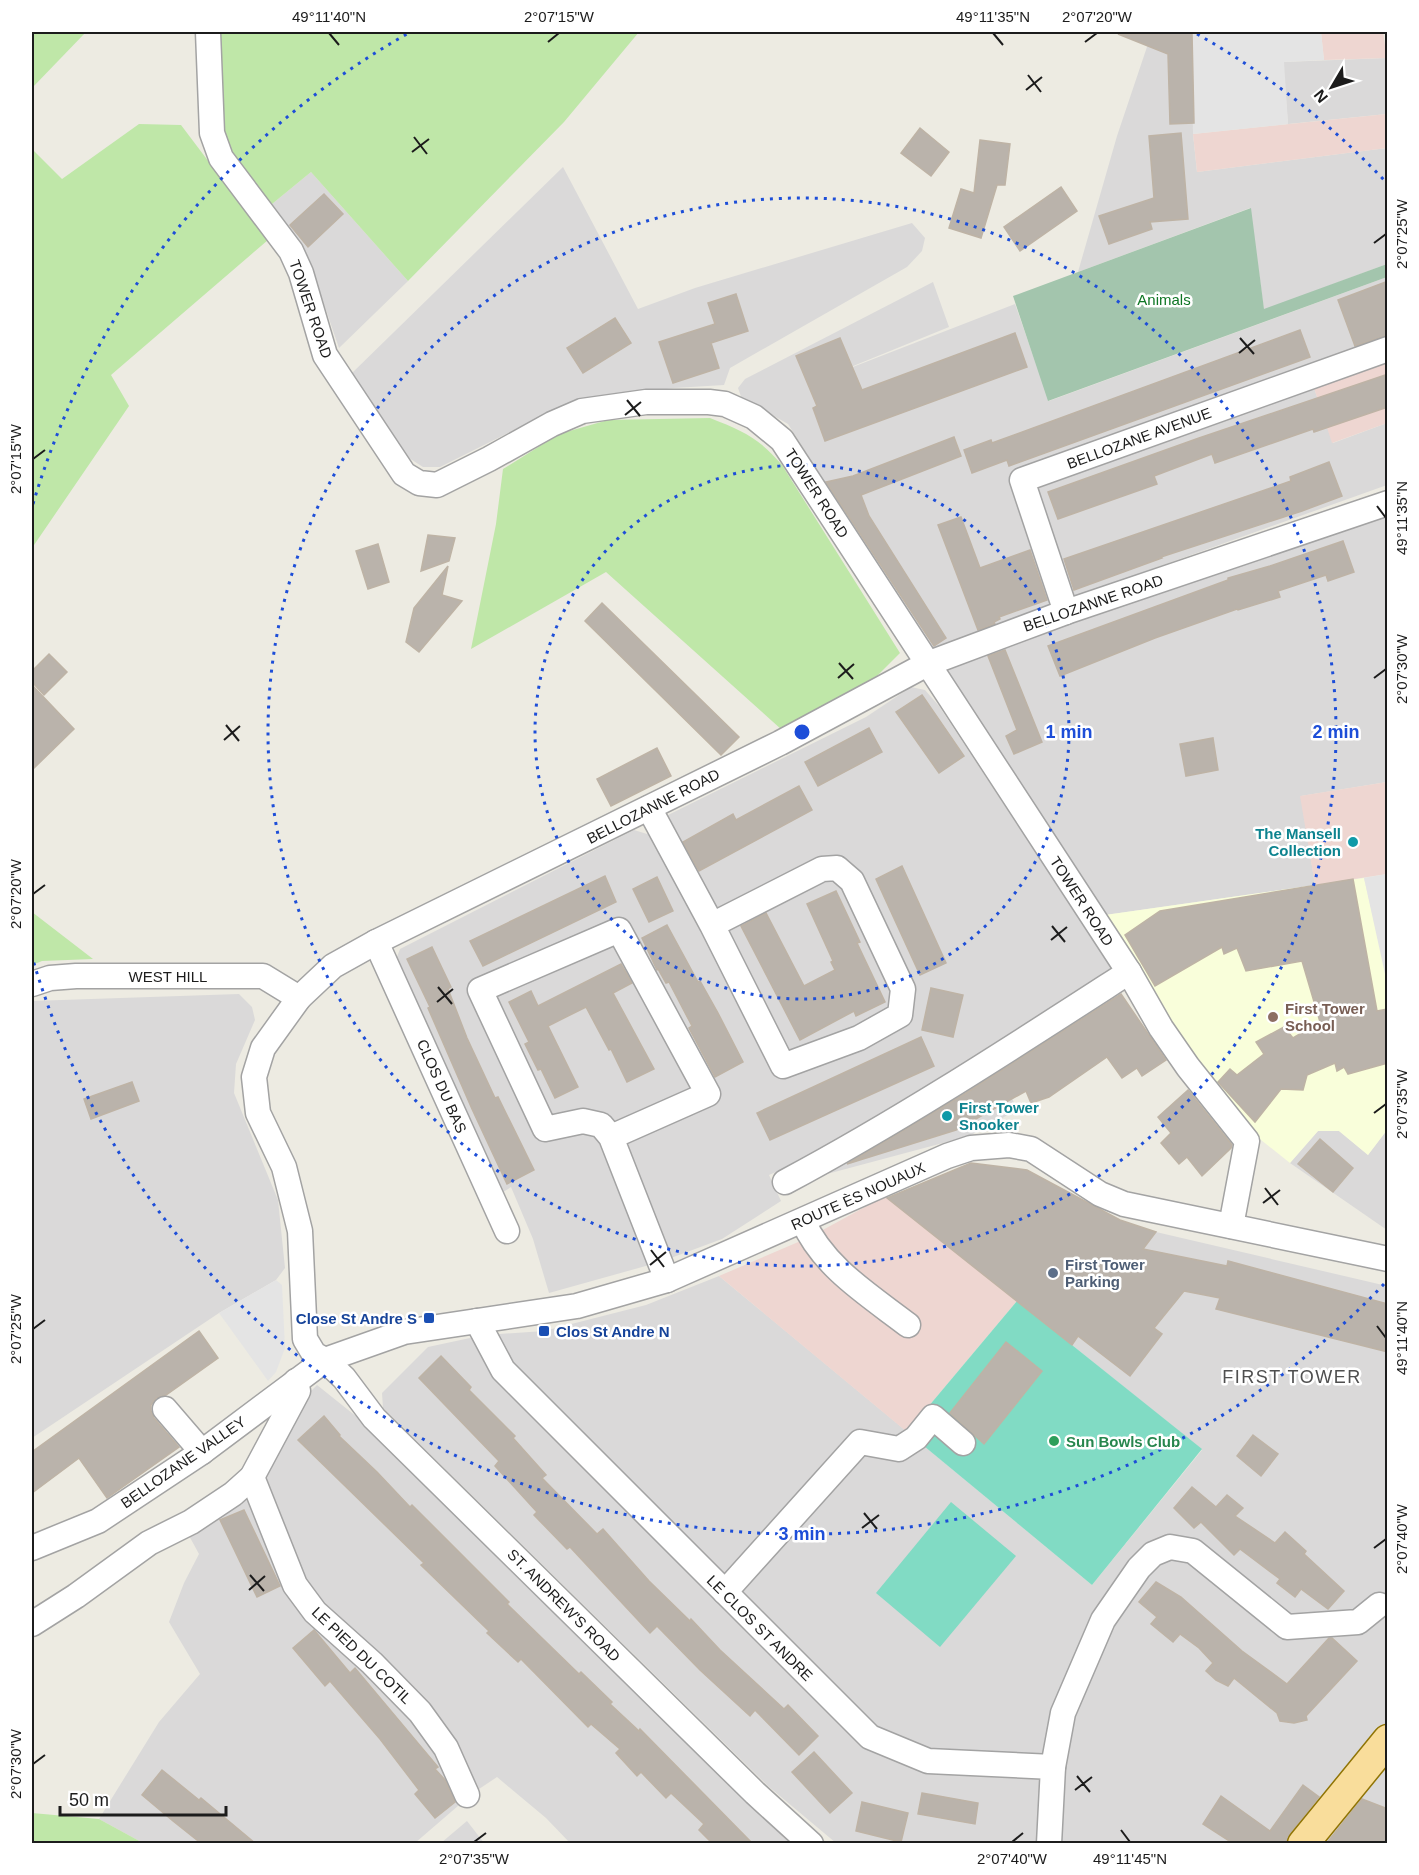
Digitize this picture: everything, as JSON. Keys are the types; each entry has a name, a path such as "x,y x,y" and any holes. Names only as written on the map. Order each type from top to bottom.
{"main road":[{"path":"1303,1844 1388,1740"}],"street":[{"name":"TOWER ROAD","path":"208,32 212,133 221,158 291,251 301,273 325,354 404,474 418,483 437,485 552,424 582,411 646,402 724,404 754,417 782,440 1129,972 1161,1028 1188,1067 1247,1141 1231,1226"},
{"name":"BELLOZANE AVENUE","path":"1066,612 1022,480 1388,349"},
{"name":"BELLOZANNE ROAD","path":"325,1360 314,1354 305,1339 300,1231 284,1167 258,1113 254,1077 262,1048 299,998 333,966 376,942 780,743 927,664 1066,612 1388,503"},
{"path":"649,808 712,925 783,1066 859,1038 900,1015 903,989 852,881 837,868 822,870 712,925"},
{"path":"611,1137 708,1094 619,930 480,990 545,1129 583,1121 601,1125 611,1137 667,1280"},
{"name":"CLOS DU BAS","path":"376,942 507,1231"},
{"path":"785,1182 876,1132 1129,972"},
{"name":"WEST HILL","path":"32,984 50,978 76,976 263,976 299,998"},
{"name":"ROUTE ÈS NOUAUX","path":"325,1360 404,1332 577,1306 667,1280 947,1156 971,1148 1009,1145 1031,1149 1100,1194 1124,1204 1388,1259"},
{"path":"803,1221 810,1237 836,1269 908,1325"},
{"name":"LE CLOS ST ANDRE","path":"477,1321 502,1370 870,1737 928,1761 1053,1767"},
{"name":"BELLOZANE VALLEY","path":"32,1548 98,1521 202,1452 325,1360"},
{"name":"ST. ANDREW'S ROAD","path":"325,1360 344,1378 374,1418 755,1793 811,1844"},
{"path":"32,1624 76,1596 149,1543 191,1522 233,1494 252,1477 298,1391 296,1381"},
{"path":"165,1408 202,1452"},
{"path":"725,1592 860,1442 899,1449 916,1438 933,1417 963,1443"},
{"name":"LE PIED DU COTIL","path":"252,1477 295,1584 315,1612 372,1663 420,1712 446,1748 467,1796"},
{"path":"1049,1844 1053,1767 1063,1713 1103,1620 1139,1568 1153,1554 1170,1547 1193,1551 1287,1627 1358,1622 1379,1605"}],"shaded area":[{"path":"1152,32 1192,33 1193,134 1197,172 1387,148 1387,264 1264,310 1250,208 1078,272 1117,136"},
{"path":"1321,32 1383,32 1387,58 1324,60"},
{"path":"1321,32 1324,60 1284,62 1288,124 1193,134 1192,33"},
{"path":"1387,58 1387,114 1288,124 1283,62"},
{"path":"1387,114 1387,148 1197,172 1193,134"},
{"path":"563,167 638,309 695,288 912,223 925,238 922,251 907,267 730,368 724,385 674,388 570,402 440,467 423,467 409,458 351,374"},
{"path":"311,172 408,281 339,348 313,272 272,204"},
{"path":"1387,277 1387,337 1009,475 1056,604 932,651 788,424 755,405 744,405 738,388 745,379 933,282 949,327 809,384 1015,304 1049,401"},
{"path":"1387,361 1387,423 1332,443 1314,388"},
{"path":"1314,388 1333,443 1387,423 1387,485 1071,598 1036,489"},
{"path":"1387,513 1387,782 1301,796 1315,885 1105,915 943,669 1003,645"},
{"path":"911,687 925,690 939,706 1115,973 996,1045 1001,1072 1017,1110 969,1136 827,1174 812,1156 769,1175 781,1201 722,1239 660,1262 549,1293 533,1239 511,1187 500,1194 395,962 400,949 634,830 647,834 666,816 866,717"},
{"path":"1387,782 1387,874 1315,885 1300,796"},
{"path":"1388,874 1387,983 1364,878"},
{"name":"First Tower School","path":"1364,878 1388,983 1387,1009 1381,1010 1388,1037 1387,1130 1368,1155 1339,1131 1318,1131 1290,1163 1256,1136 1192,1060 1105,915"},
{"path":"239,994 252,1007 255,1020 236,1064 234,1093 278,1200 285,1268 276,1280 219,1313 32,1438 32,1001"},
{"path":"1387,1130 1387,1230 1290,1163 1318,1131 1339,1131 1368,1155"},
{"path":"885,1196 1017,1301 907,1432 719,1276 810,1237"},
{"path":"1156,1232 1387,1286 1387,1723 1323,1800 1293,1843 836,1843 768,1786 383,1408 382,1393 428,1347 484,1335 544,1331 646,1305 719,1276 1092,1585 1202,1450 1072,1345"},
{"path":"276,1280 282,1285 285,1348 276,1372 268,1381 219,1313"},
{"path":"317,1385 357,1417 790,1843 570,1843 546,1818 497,1777 473,1793 415,1843 143,1843 99,1819 159,1722 200,1674 169,1622 184,1583 199,1554 187,1532 264,1482 272,1458 303,1399"},
{"path":"1387,1762 1387,1843 1320,1844"},
{"path":"467,1821 484,1843 441,1843"}],"green space":[{"path":"32,32 86,32 32,88"},
{"path":"218,32 639,32 564,122 408,281 311,172 272,204 237,162 222,126"},
{"path":"139,124 181,125 268,240 111,375 129,406 32,548 32,149 62,179"},
{"name":"Animals","path":"1251,208 1264,309 1387,264 1387,277 1048,401 1013,296"},
{"path":"710,418 750,436 766,448 782,465 900,653 867,686 782,730 606,572 471,649 496,524 503,469 559,434 608,420"},
{"path":"32,912 93,959 42,961 32,965"},
{"name":"Sun Bowls Club","path":"1017,1301 1202,1449 1092,1585 907,1432"},
{"path":"951,1502 1016,1556 940,1647 876,1593"},
{"path":"32,1813 99,1819 143,1843 32,1843"}],"building":[{"path":"1192,33 1194,123 1170,124 1168,54 1118,34"},
{"path":"920,128 949,152 931,176 901,153"},
{"path":"1181,133 1188,219 1150,222 1152,229 1109,244 1099,216 1154,198 1149,136"},
{"path":"980,140 1010,144 1005,185 997,185 981,238 949,228 961,189 974,193"},
{"path":"1061,187 1077,211 1020,251 1004,227"},
{"path":"324,194 343,214 308,247 290,225"},
{"path":"1388,281 1388,335 1355,346 1338,300"},
{"path":"736,294 748,331 711,343 719,368 673,383 659,342 715,324 708,303"},
{"path":"615,318 631,343 583,373 567,348"},
{"path":"1300,330 1310,357 1009,466 1007,460 972,473 964,450 991,440 992,443"},
{"path":"1015,333 1027,367 825,441 813,408 817,406 796,356 840,338 862,390"},
{"path":"1388,374 1388,407 1314,432 1313,429 1215,463 1212,454 1154,476 1157,484 1058,519 1048,492"},
{"path":"954,437 961,456 861,495 869,516 946,638 934,646 826,482 853,476"},
{"path":"1329,462 1342,496 1161,557 1074,590 1064,559 1291,481 1290,477"},
{"path":"961,517 980,568 1030,550 1047,600 999,617 1000,619 994,622 995,624 978,630 938,525"},
{"path":"428,535 455,538 449,561 421,571"},
{"path":"1343,541 1354,572 1328,581 1326,575 1278,591 1280,597 1237,609 1155,638 1060,676 1048,646 1228,580 1228,578"},
{"path":"378,544 389,582 368,589 356,551"},
{"path":"448,566 442,595 462,601 419,652 406,642 414,608"},
{"path":"602,603 739,737 721,755 585,621"},
{"path":"1005,650 1042,742 1014,754 1006,736 1017,730 988,656"},
{"path":"49,654 67,672 44,695 32,682 32,671"},
{"path":"32,685 74,729 32,770"},
{"path":"922,695 964,756 939,773 896,712"},
{"path":"869,728 882,752 818,786 805,762"},
{"path":"1213,738 1218,770 1186,776 1180,744"},
{"path":"657,748 671,776 611,806 597,779"},
{"path":"799,786 812,810 699,871 683,842 733,814 736,820"},
{"path":"902,866 946,963 920,975 876,879"},
{"path":"605,876 616,902 483,966 470,941"},
{"path":"657,877 673,911 649,922 633,889"},
{"name":"First Tower School","path":"1353,879 1377,1011 1388,1009 1388,1063 1348,1074 1344,1067 1337,1071 1335,1063 1307,1075 1303,1090 1281,1089 1255,1122 1218,1082 1230,1069 1237,1075 1264,1054 1256,1042 1284,1027 1293,1038 1320,1022 1302,961 1246,971 1237,948 1224,954 1222,947 1155,986 1125,935 1160,911"},
{"path":"836,891 885,1002 856,1016 854,1011 800,1040 741,926 766,913 804,986 835,970 807,904"},
{"path":"667,925 718,1013 743,1062 715,1077 689,1028 692,1026 669,982 666,983 657,970 642,938"},
{"path":"432,947 451,987 448,989 467,1038 495,1098 498,1097 534,1170 507,1184 407,959"},
{"path":"621,964 632,983 613,993 654,1069 627,1082 586,1007 548,1026 578,1087 555,1098 541,1069 538,1070 525,1044 529,1042 509,1002 531,991 538,1006"},
{"path":"931,988 963,995 953,1037 922,1030"},
{"path":"1121,994 1166,1060 1142,1076 1137,1068 1122,1078 1107,1057 1049,1097 1031,1103 1026,1091 956,1130 847,1164 966,1093"},
{"path":"921,1037 934,1066 770,1140 757,1113"},
{"path":"132,1082 139,1101 91,1119 84,1099"},
{"path":"1188,1090 1232,1145 1202,1176 1187,1157 1179,1164 1161,1143 1171,1133 1158,1117"},
{"path":"1320,1139 1353,1168 1333,1192 1298,1164"},
{"path":"971,1163 1027,1170 1120,1220 1156,1232 1143,1249 1227,1266 1228,1261 1388,1304 1388,1352 1216,1309 1220,1298 1184,1291 1154,1328 1162,1334 1130,1376 1078,1336 1072,1345 887,1198"},
{"path":"199,1331 218,1358 166,1395 156,1398 151,1405 154,1418 179,1447 107,1498 79,1458 32,1493 32,1452"},
{"path":"1006,1342 1042,1371 984,1444 950,1413"},
{"path":"441,1356 471,1387 469,1390 515,1436 513,1438 546,1475 542,1478 597,1534 603,1529 649,1581 690,1621 691,1619 720,1650 784,1709 788,1705 818,1736 799,1755 755,1710 750,1716 657,1626 650,1633 570,1547 567,1549 534,1515 537,1512 495,1466 499,1461 419,1378"},
{"path":"324,1416 339,1436 509,1602 507,1604 579,1674 581,1672 612,1702 610,1704 639,1731 640,1729 753,1844 713,1844 699,1830 704,1824 671,1793 666,1798 641,1772 637,1776 616,1753 620,1749 591,1724 588,1727 521,1659 518,1662 487,1633 489,1631 421,1565 424,1563 298,1440"},
{"path":"1253,1435 1278,1454 1261,1476 1237,1456"},
{"path":"1192,1487 1216,1507 1227,1495 1243,1508 1235,1516 1275,1543 1285,1532 1306,1551 1304,1554 1344,1591 1328,1609 1301,1589 1295,1597 1277,1583 1280,1579 1240,1549 1234,1555 1201,1522 1194,1528 1174,1508"},
{"path":"244,1510 280,1586 257,1597 220,1520"},
{"path":"1156,1582 1181,1597 1242,1651 1287,1684 1329,1638 1332,1638 1357,1661 1306,1716 1307,1720 1294,1723 1280,1721 1277,1713 1234,1678 1228,1686 1216,1680 1206,1671 1213,1663 1199,1648 1180,1634 1173,1642 1151,1624 1157,1617 1139,1602"},
{"path":"314,1630 350,1673 355,1668 438,1767 435,1769 445,1780 455,1802 435,1818 415,1794 419,1790 380,1739 330,1681 325,1686 293,1648"},
{"path":"814,1752 852,1793 830,1813 792,1772"},
{"path":"162,1770 199,1800 201,1798 256,1844 202,1844 142,1795"},
{"path":"1303,1785 1319,1797 1290,1833 1286,1844 1234,1844 1203,1824 1221,1796 1270,1831"},
{"path":"922,1793 978,1803 975,1824 918,1814"},
{"path":"1362,1799 1388,1809 1388,1844 1326,1844"},
{"path":"862,1802 908,1813 901,1842 856,1831"}],"place":[{"name":"The Mansell Collection","path":"1353,842"},
{"name":"First Tower School","path":"1273,1017"},
{"name":"First Tower Snooker","path":"947,1116"},
{"name":"First Tower Parking","path":"1053,1273"},
{"name":"Close St Andre S","path":"429,1318"},
{"name":"Clos St Andre N","path":"544,1331"},
{"name":"Sun Bowls Club","path":"1054,1441"}],"district":[{"name":"FIRST TOWER","path":"1292,1377"}]}
